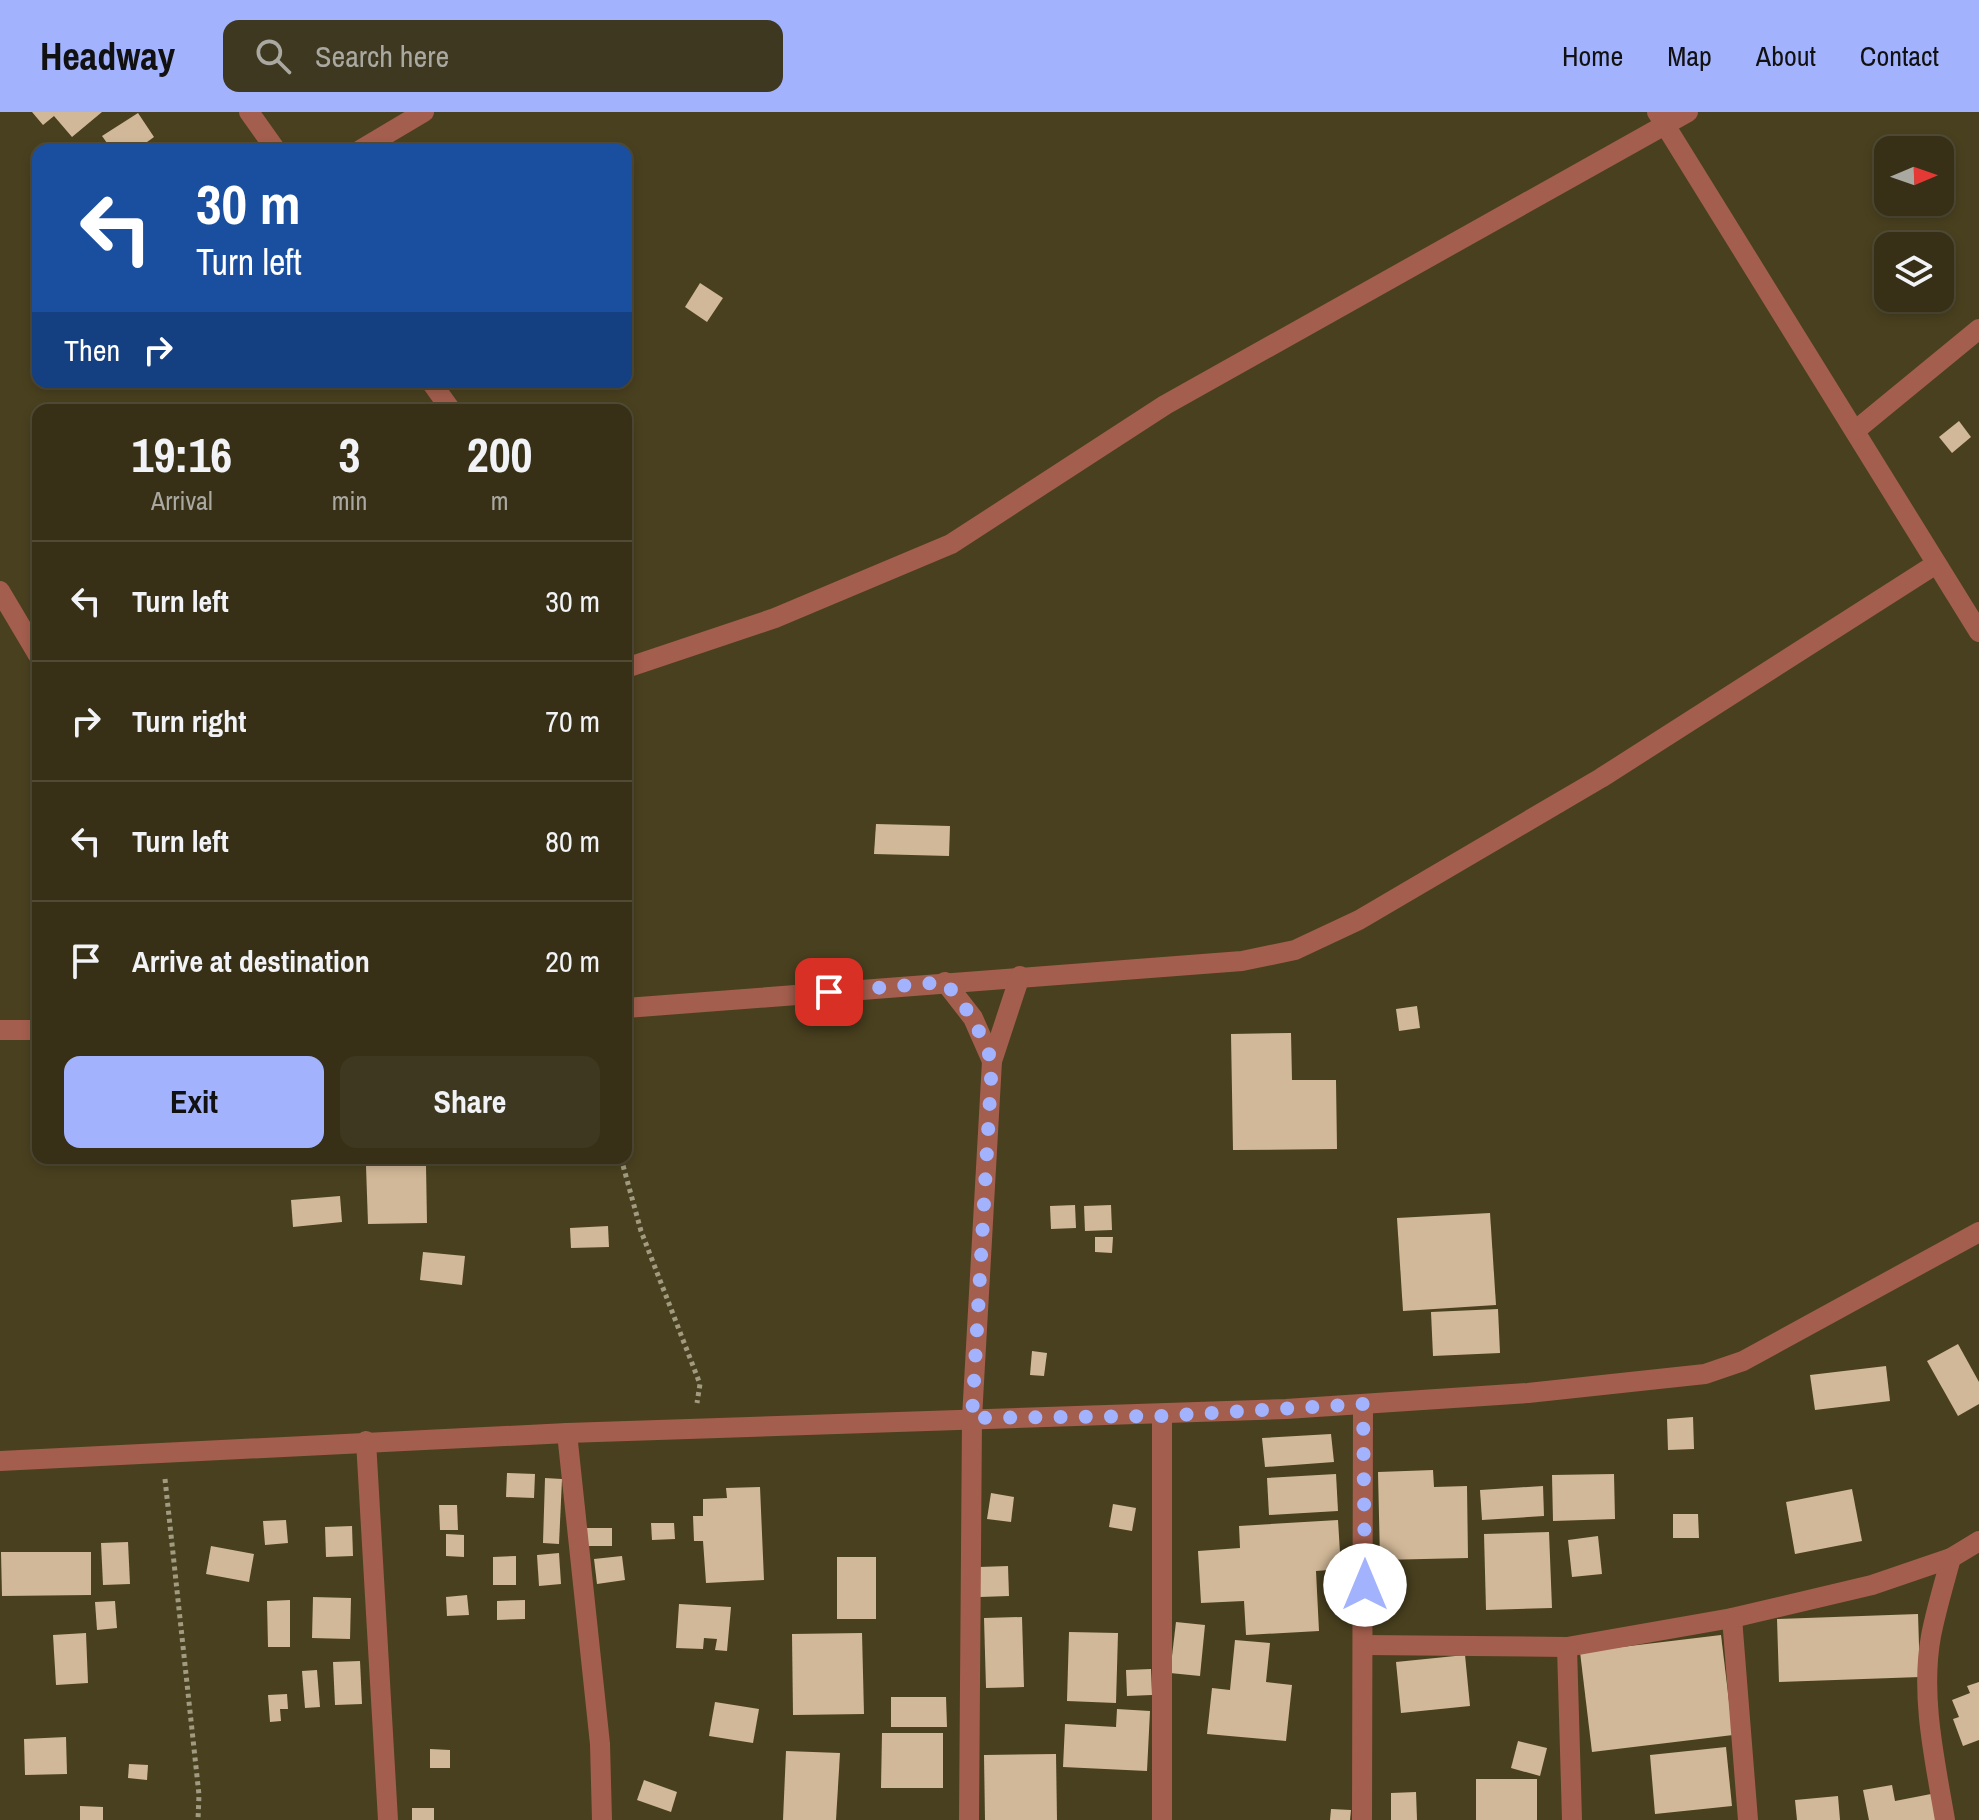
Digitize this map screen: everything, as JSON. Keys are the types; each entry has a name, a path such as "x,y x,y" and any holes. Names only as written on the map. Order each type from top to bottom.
{"street":[{"path":"249,112 272,144"},
{"path":"370,144 424,112"},
{"path":"632,666 775,618 951,544 1165,405 1661,118 1688,112"},
{"path":"1661,118 1979,632"},
{"path":"1856,430 1979,329"},
{"path":"632,1008 1242,961 1295,950 1359,920 1601,778 1936,564"},
{"path":"0,591 32,645"},
{"path":"969,1820 972,1418 992,1061 1020,976"},
{"path":"945,982 973,1018 992,1061"},
{"path":"0,1030 32,1030"},
{"path":"0,1461 567,1433 693,1431 972,1418 1162,1416 1528,1393 1726,1369 1979,1232"},
{"path":"1362,1820 1365,1645 1363,1404"},
{"path":"1162,1416 1162,1820"},
{"path":"567,1433 600,1744 602,1820"},
{"path":"366,1441 388,1820"},
{"path":"1365,1645 1567,1647 1732,1618 1872,1585 1951,1558 1979,1541"},
{"path":"1945,1820 1932,1739 1928,1688 1931,1637 1951,1558"},
{"path":"1732,1618 1748,1820"},
{"path":"1567,1647 1572,1820"}],"path":[{"path":"623,1164 641,1231 700,1384 693,1431"},
{"path":"163,1453 199,1795 198,1820"}],"building":[{"path":"32,112 102,112 72,137 54,116 43,125"},
{"path":"138,113 154,137 144,144 108,144 102,136"},
{"path":"700,283 723,298 707,322 685,307"},
{"path":"1959,421 1971,437 1952,453 1939,437"},
{"path":"876,824 950,826 949,856 874,854"},
{"path":"1417,1006 1420,1028 1399,1031 1396,1009"},
{"path":"1291,1033 1292,1080 1336,1080 1337,1149 1233,1150 1231,1034"},
{"path":"426,1165 427,1223 368,1224 366,1166"},
{"path":"340,1196 342,1222 293,1227 291,1200"},
{"path":"1075,1205 1076,1228 1051,1229 1050,1206"},
{"path":"1111,1205 1112,1230 1085,1231 1084,1206"},
{"path":"1490,1213 1496,1305 1403,1311 1397,1218"},
{"path":"608,1226 609,1247 571,1248 570,1228"},
{"path":"1095,1237 1113,1237 1112,1253 1095,1252"},
{"path":"423,1252 465,1256 462,1285 420,1280"},
{"path":"1498,1309 1500,1353 1433,1356 1431,1312"},
{"path":"1958,1344 1979,1382 1979,1404 1958,1416 1927,1361"},
{"path":"1032,1351 1047,1353 1044,1376 1030,1375"},
{"path":"1886,1366 1890,1401 1815,1410 1810,1375"},
{"path":"1693,1417 1694,1449 1668,1450 1667,1419"},
{"path":"1331,1434 1334,1462 1265,1467 1262,1438"},
{"path":"1433,1470 1434,1487 1467,1486 1468,1558 1380,1560 1378,1472"},
{"path":"507,1473 535,1474 534,1498 506,1497"},
{"path":"1336,1474 1338,1511 1269,1515 1267,1478"},
{"path":"1614,1474 1615,1519 1553,1521 1552,1475"},
{"path":"545,1478 562,1479 559,1544 543,1543"},
{"path":"1543,1486 1544,1516 1482,1520 1480,1490"},
{"path":"760,1487 764,1580 706,1583 703,1541 694,1541 693,1516 703,1516 703,1499 727,1498 726,1488"},
{"path":"1852,1489 1862,1541 1795,1554 1786,1502"},
{"path":"991,1493 1014,1497 1011,1522 987,1519"},
{"path":"1113,1504 1136,1508 1132,1531 1109,1527"},
{"path":"439,1505 457,1505 458,1530 440,1530"},
{"path":"1673,1514 1698,1514 1699,1538 1673,1538"},
{"path":"286,1520 288,1543 265,1545 263,1521"},
{"path":"1338,1520 1341,1569 1316,1571 1319,1631 1246,1635 1244,1601 1201,1603 1198,1551 1240,1548 1239,1526"},
{"path":"651,1523 674,1523 675,1539 652,1540"},
{"path":"352,1526 353,1556 326,1557 325,1527"},
{"path":"585,1528 612,1528 612,1546 584,1546"},
{"path":"1549,1532 1552,1608 1486,1610 1484,1534"},
{"path":"446,1534 464,1535 464,1557 446,1556"},
{"path":"1598,1536 1602,1574 1572,1577 1568,1540"},
{"path":"128,1542 130,1584 103,1585 101,1543"},
{"path":"211,1546 254,1554 249,1582 206,1574"},
{"path":"1,1552 91,1552 91,1595 2,1596"},
{"path":"559,1553 561,1584 539,1586 537,1555"},
{"path":"516,1556 516,1585 493,1585 493,1557"},
{"path":"622,1556 625,1580 597,1584 594,1559"},
{"path":"837,1557 876,1557 876,1619 837,1619"},
{"path":"1008,1566 1009,1596 980,1597 979,1567"},
{"path":"467,1595 469,1615 447,1616 446,1597"},
{"path":"313,1597 351,1598 350,1639 312,1638"},
{"path":"290,1600 290,1647 268,1647 267,1601"},
{"path":"525,1600 525,1619 497,1620 497,1601"},
{"path":"115,1601 117,1628 97,1630 95,1602"},
{"path":"679,1604 731,1607 727,1651 715,1650 717,1639 704,1638 703,1649 676,1648"},
{"path":"1918,1614 1920,1677 1779,1682 1777,1619"},
{"path":"1022,1617 1024,1687 986,1688 984,1618"},
{"path":"1176,1622 1205,1625 1200,1676 1170,1673"},
{"path":"1069,1632 1118,1633 1116,1703 1067,1701"},
{"path":"86,1633 88,1683 56,1685 53,1635"},
{"path":"862,1633 864,1714 793,1715 792,1634"},
{"path":"1721,1635 1733,1735 1592,1752 1580,1652"},
{"path":"1235,1640 1270,1643 1266,1682 1292,1685 1286,1741 1207,1734 1212,1688 1230,1690"},
{"path":"1465,1655 1470,1706 1401,1713 1396,1662"},
{"path":"360,1661 362,1704 335,1705 333,1662"},
{"path":"1151,1669 1152,1695 1127,1696 1126,1670"},
{"path":"317,1670 320,1707 305,1708 302,1671"},
{"path":"1979,1682 1979,1740 1963,1746 1953,1719 1959,1717 1952,1700 1970,1693 1967,1686"},
{"path":"287,1694 288,1709 280,1709 281,1721 270,1722 268,1695"},
{"path":"891,1697 946,1697 947,1727 891,1727"},
{"path":"715,1702 759,1709 753,1743 709,1736"},
{"path":"1117,1709 1150,1711 1147,1771 1063,1767 1065,1724 1116,1727"},
{"path":"882,1733 943,1733 943,1788 881,1788"},
{"path":"66,1737 67,1774 25,1775 24,1739"},
{"path":"1518,1741 1547,1748 1540,1776 1511,1768"},
{"path":"1726,1747 1732,1806 1655,1814 1650,1755"},
{"path":"430,1749 450,1750 450,1768 430,1768"},
{"path":"786,1751 840,1753 836,1820 783,1820"},
{"path":"1056,1754 1057,1820 985,1820 984,1755"},
{"path":"129,1764 148,1765 147,1780 128,1778"},
{"path":"1476,1779 1537,1779 1537,1820 1476,1820"},
{"path":"644,1780 677,1792 671,1812 637,1800"},
{"path":"1892,1785 1895,1801 1931,1794 1936,1820 1869,1820 1863,1790"},
{"path":"1416,1792 1417,1820 1391,1820 1391,1793"},
{"path":"1838,1796 1840,1820 1797,1820 1795,1800"},
{"path":"80,1806 103,1807 103,1820 80,1820"},
{"path":"412,1808 434,1808 434,1820 412,1820"},
{"path":"1331,1809 1351,1810 1350,1820 1330,1820"}],"route":[{"path":"829,992 945,982 973,1018 992,1061 972,1418 1162,1416 1363,1404 1365,1585"}]}
